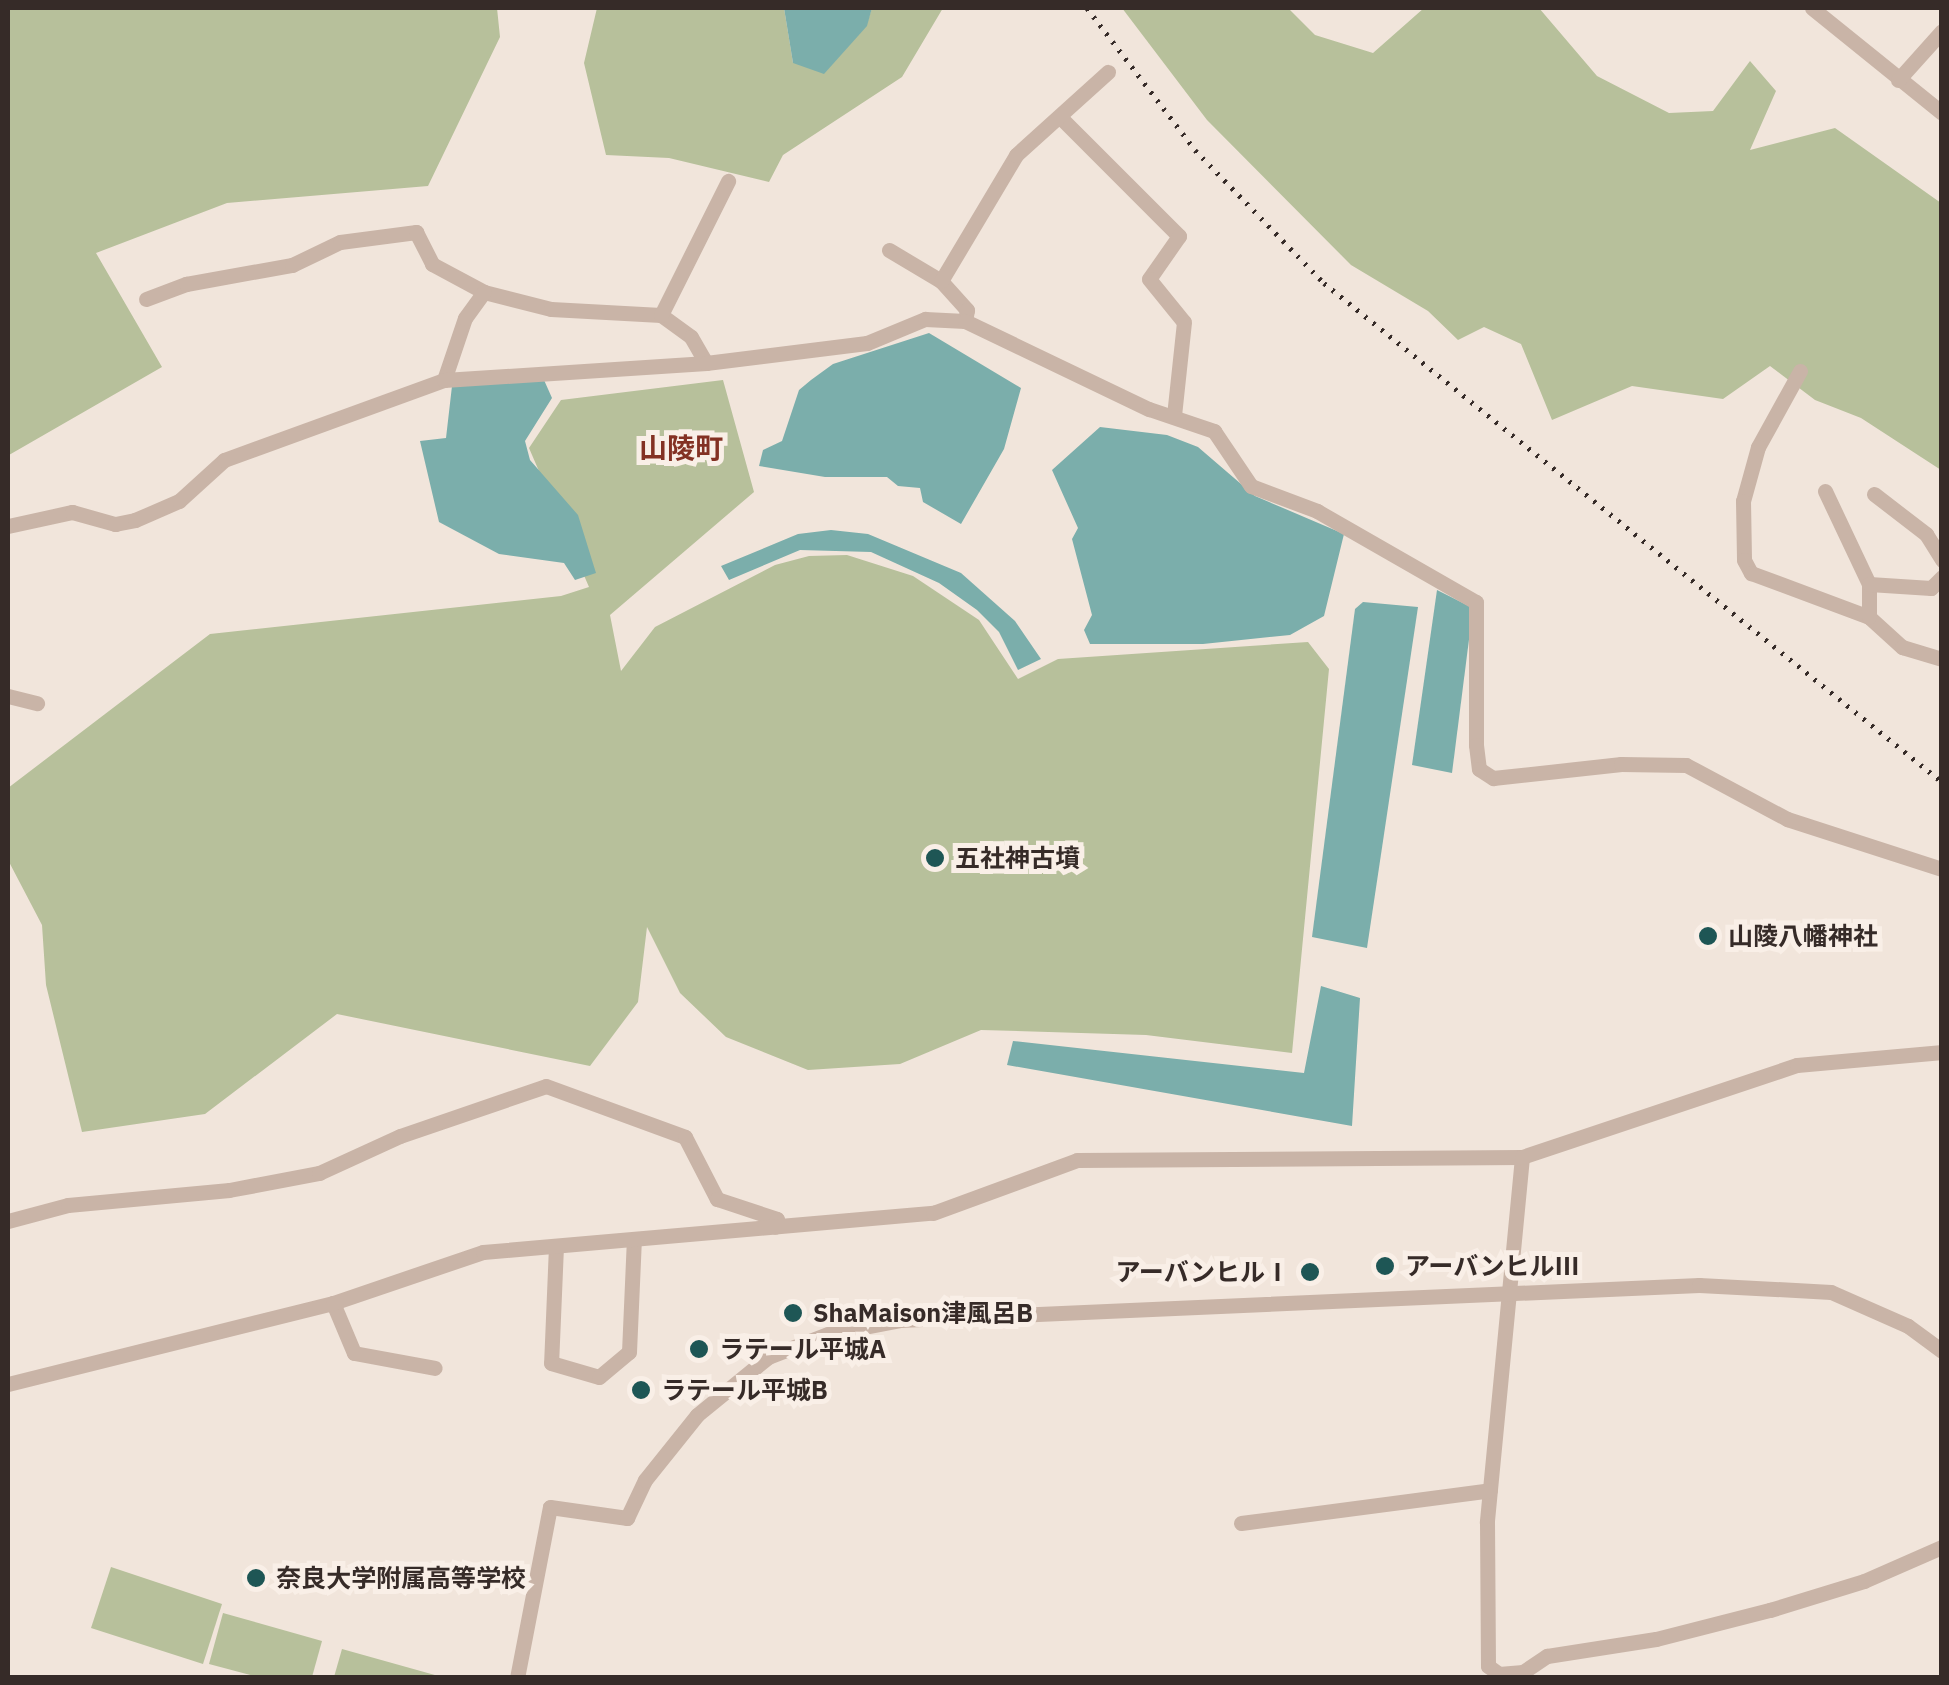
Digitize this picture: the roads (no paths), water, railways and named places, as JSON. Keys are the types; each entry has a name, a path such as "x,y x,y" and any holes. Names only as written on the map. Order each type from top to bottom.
{"street":[{"path":"1812,8 1942,113"},
{"path":"1898,80 1942,31"},
{"path":"941,281 999,178 1108,72"},
{"path":"1061,118 1179,236 1149,279 1184,322 1174,416"},
{"path":"661,315 728,180"},
{"path":"146,299 186,284 292,265 340,242 416,232 432,264 484,292 551,309 661,315 691,336 706,363"},
{"path":"889,250 941,281 967,310 966,321"},
{"path":"444,380 465,318 484,292"},
{"path":"8,526 72,512 115,524 135,520 178,501 224,460 444,380 706,363 867,343 925,318 966,321 1214,431 1251,486 1317,511 1476,602 1476,745 1479,769 1493,778 1622,764 1686,765 1787,819 1942,869"},
{"path":"1800,371 1758,447 1743,501 1744,560 1750,572 1869,617 1902,647 1942,658"},
{"path":"1825,491 1869,584 1869,617"},
{"path":"1874,494 1926,534 1942,560"},
{"path":"1869,584 1931,588 1942,577"},
{"path":"8,696 38,702"},
{"path":"8,1384 334,1303 484,1252 933,1213 1076,1160 1522,1157 1797,1064 1942,1052"},
{"path":"8,1221 68,1205 229,1190 319,1173 400,1136 546,1086 684,1137 717,1198 777,1219 776,1227"},
{"path":"1522,1157 1490,1490 1484,1626 1488,1666 1499,1674 1523,1672 1547,1656 1656,1639 1770,1610 1864,1581 1942,1547"},
{"path":"556,1246 550,1363 599,1377 630,1352 634,1239"},
{"path":"517,1678 550,1507 626,1518 645,1480 698,1415 768,1357 813,1340 900,1320 1699,1285 1831,1292 1908,1326 1942,1351"},
{"path":"334,1303 354,1352 436,1368"},
{"path":"1241,1522 1490,1490"}],"water":[{"path":"784,8 872,8 867,26 824,74 793,63"},
{"path":"929,333 1021,388 1004,449 961,524 923,502 920,488 898,486 887,477 825,477 759,466 763,450 782,441 799,390 811,380 833,364"},
{"path":"544,380 552,398 525,441 530,460 578,515 596,573 575,580 564,563 499,554 439,522 420,441 446,438 452,386"},
{"path":"1100,427 1167,435 1198,447 1255,496 1344,534 1324,616 1290,635 1203,644 1090,644 1084,630 1092,615 1072,539 1078,528 1052,470"},
{"path":"831,530 868,534 961,573 1015,621 1041,659 1018,670 999,632 977,610 939,583 871,552 800,550 729,580 721,566 798,534"},
{"path":"1437,590 1473,608 1452,773 1412,765"},
{"path":"1363,602 1418,607 1367,948 1312,937 1355,609"},
{"path":"1321,986 1360,998 1352,1126 1007,1065 1013,1041 1304,1073"}],"railway":[{"path":"1087,8 1195,150 1324,283 1942,782"}],"place":[{"name":"五社神古墳","path":"935,858"},
{"name":"山陵八幡神社","path":"1708,936"},
{"name":"アーバンヒルⅢ","path":"1385,1266"},
{"name":"アーバンヒルⅠ","path":"1310,1272"},
{"name":"ShaMaison津風呂B","path":"793,1313"},
{"name":"ラテール平城A","path":"699,1349"},
{"name":"ラテール平城B","path":"641,1390"},
{"name":"奈良大学附属高等学校","path":"256,1578"}],"district":[{"name":"山陵町","path":"681,448"}]}
